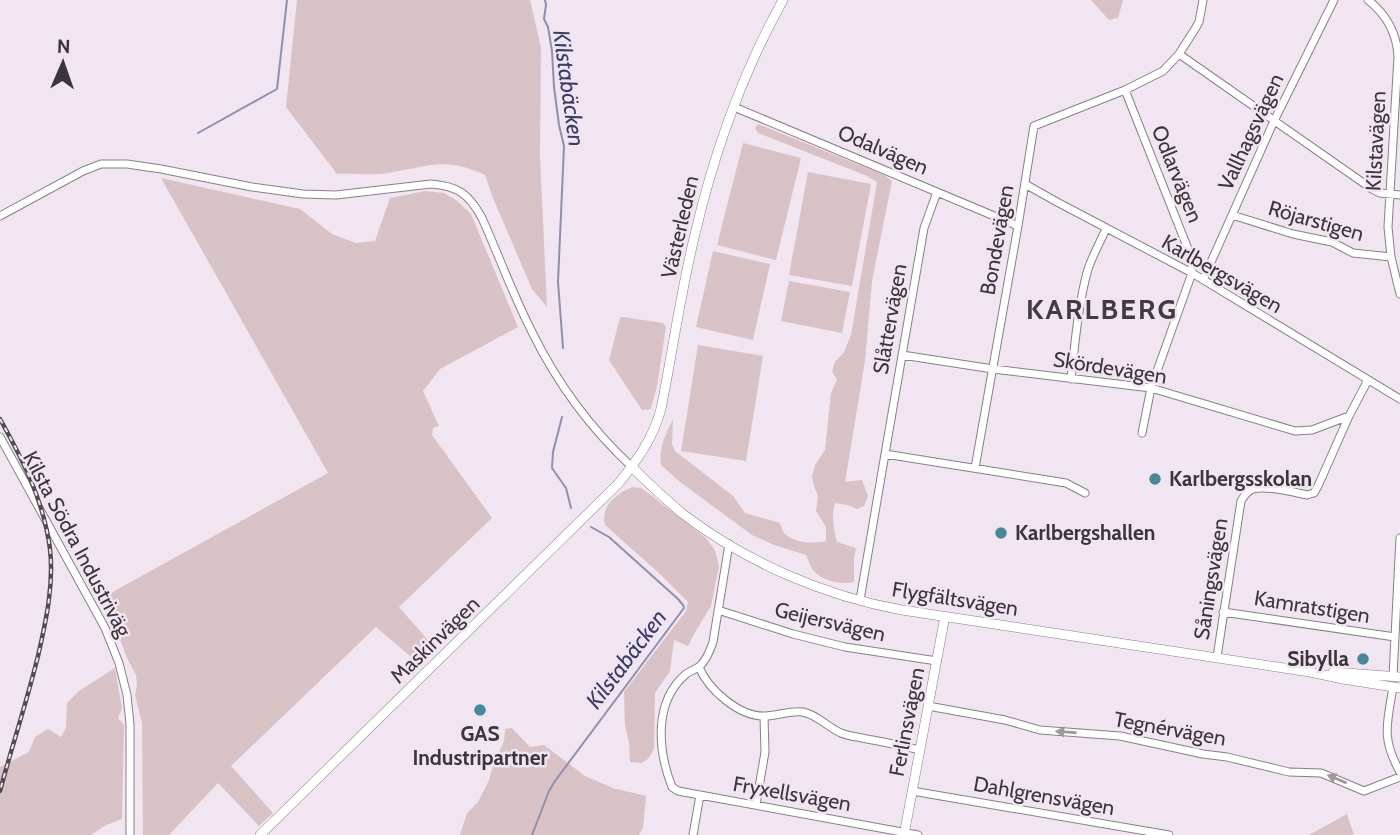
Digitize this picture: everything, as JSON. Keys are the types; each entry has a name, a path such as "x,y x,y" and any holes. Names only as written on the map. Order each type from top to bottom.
{"street":[{"name":"Västerleden","path":"632,467 649,443 658,422 697,223 711,174 733,107 783,0"},
{"name":"Bondevägen","path":"975,468 1034,126 1157,75 1179,54 1199,22 1203,0"},
{"name":"Vallhagsvägen","path":"1203,280 1274,121 1334,0"},
{"name":"Kilstavägen","path":"1368,0 1381,10 1388,20 1398,43 1388,227 1391,257 1400,294"},
{"path":"1179,54 1372,189 1380,193 1400,195"},
{"name":"Odlarvägen","path":"1125,90 1192,259 1192,273"},
{"name":"Odalvägen","path":"733,107 1018,226"},
{"path":"0,216 94,165 114,163 303,194 336,195 431,184 456,188 467,195 482,218 528,323 555,372 578,408 632,467"},
{"name":"Karlbergsvägen","path":"1025,184 1192,273 1400,399"},
{"name":"Slåttervägen","path":"860,600 924,228 937,192"},
{"name":"Röjarstigen","path":"1232,215 1293,234 1332,242 1353,253 1391,257"},
{"path":"1071,379 1081,300 1089,265 1106,229"},
{"path":"1142,433 1151,388 1192,273"},
{"name":"Skördevägen","path":"902,355 1151,388 1295,430 1312,430 1349,415"},
{"name":"Såningsvägen","path":"1217,657 1241,501 1245,494 1259,488 1307,495 1314,492 1367,380"},
{"name":"Kilsta Södra Industriväg","path":"0,437 105,628 119,663 127,695 130,724 130,835"},
{"path":"885,454 1066,483 1085,493"},
{"name":"Flygfältsvägen","path":"632,467 684,514 729,544 778,570 860,600 945,616 1310,672 1396,682"},
{"name":"Maskinvägen","path":"262,834 619,483 632,467"},
{"path":"1400,538 1395,637 1396,682 1387,727 1387,741 1400,775"},
{"path":"700,795 678,791 672,787 660,741 664,711 670,698 687,674 699,667 713,642 729,544"},
{"name":"Geijersvägen","path":"718,610 836,645 937,662"},
{"name":"Kamratstigen","path":"1223,612 1395,637"},
{"name":"Ferlinsvägen","path":"904,834 945,616"},
{"path":"699,667 713,690 752,715 803,712 817,717 841,733 920,750"},
{"name":"Tegnérvägen","path":"928,706 1005,720 1040,730 1120,736 1289,772 1321,773 1364,791 1400,775"},
{"path":"756,805 765,752 764,716"},
{"name":"Dahlgrensvägen","path":"912,791 1133,832 1169,835"},
{"name":"Fryxellsvägen","path":"693,835 700,795 918,835"}],"shaded area":[{"path":"297,0 530,0 541,47 540,156 547,307 532,289 485,175 447,164 381,174 337,174 286,107"},
{"path":"1091,0 1123,0 1118,18 1109,20"},
{"path":"758,124 884,175 892,181 872,281 865,361 845,482 862,480 868,496 864,506 857,509 835,503 833,512 837,542 856,548 854,582 827,580 813,570 806,555 752,535 661,465 662,447 673,419 672,444 675,451 733,496 745,513 780,523 785,534 799,541 826,541 826,527 816,511 818,496 812,477 815,465 825,450 831,393 837,380 832,371 851,335 877,182 758,133 755,128"},
{"path":"743,143 801,158 776,260 717,245"},
{"path":"808,172 871,184 852,286 789,275"},
{"path":"161,178 300,209 332,234 356,243 375,241 390,198 425,191 444,193 471,214 518,327 440,369 423,391 439,426 433,428 432,435 492,518 399,607 434,647 418,663 376,627 231,766 273,813 259,826 218,783 169,835 143,835 142,723 135,695 136,675 100,599 328,473"},
{"path":"713,251 770,264 753,340 696,327"},
{"path":"789,281 850,292 842,333 781,321"},
{"path":"620,318 663,323 666,327 651,409 642,410 609,360"},
{"path":"698,345 763,356 746,461 681,451"},
{"path":"633,487 641,488 706,538 715,550 719,566 711,606 688,646 674,640 670,671 655,693 654,749 642,763 630,762 624,692 686,611 688,602 605,525 607,507 621,493"},
{"path":"115,668 122,708 118,718 124,725 122,819 91,835 0,835 0,767 29,752 35,737 48,729 61,737 66,728 67,703 79,691"},
{"path":"512,728 530,747 544,745 585,776 613,788 646,796 643,828 639,835 460,835 467,813 478,802 489,780 504,741 505,729"},
{"path":"1347,814 1354,835 1309,835"}],"waterway":[{"path":"198,133 277,89 287,0"},
{"name":"Kilstabäcken","path":"545,0 544,19 552,51 554,87 564,146 558,282 563,348"},
{"name":"Kilstabäcken","path":"562,417 552,468 566,488 571,508"},
{"name":"Kilstabäcken","path":"532,835 555,781 684,608 678,599 609,537 591,527"}],"railway":[{"path":"0,419 38,498 51,562 41,643 0,791"}],"place":[{"name":"Karlbergsskolan","path":"1155,479"},
{"name":"Karlbergshallen","path":"1001,533"},
{"name":"Sibylla","path":"1363,659"},
{"name":"GAS Industripartner","path":"480,710"}],"district":[{"name":"KARLBERG","path":"1102,309"}]}
